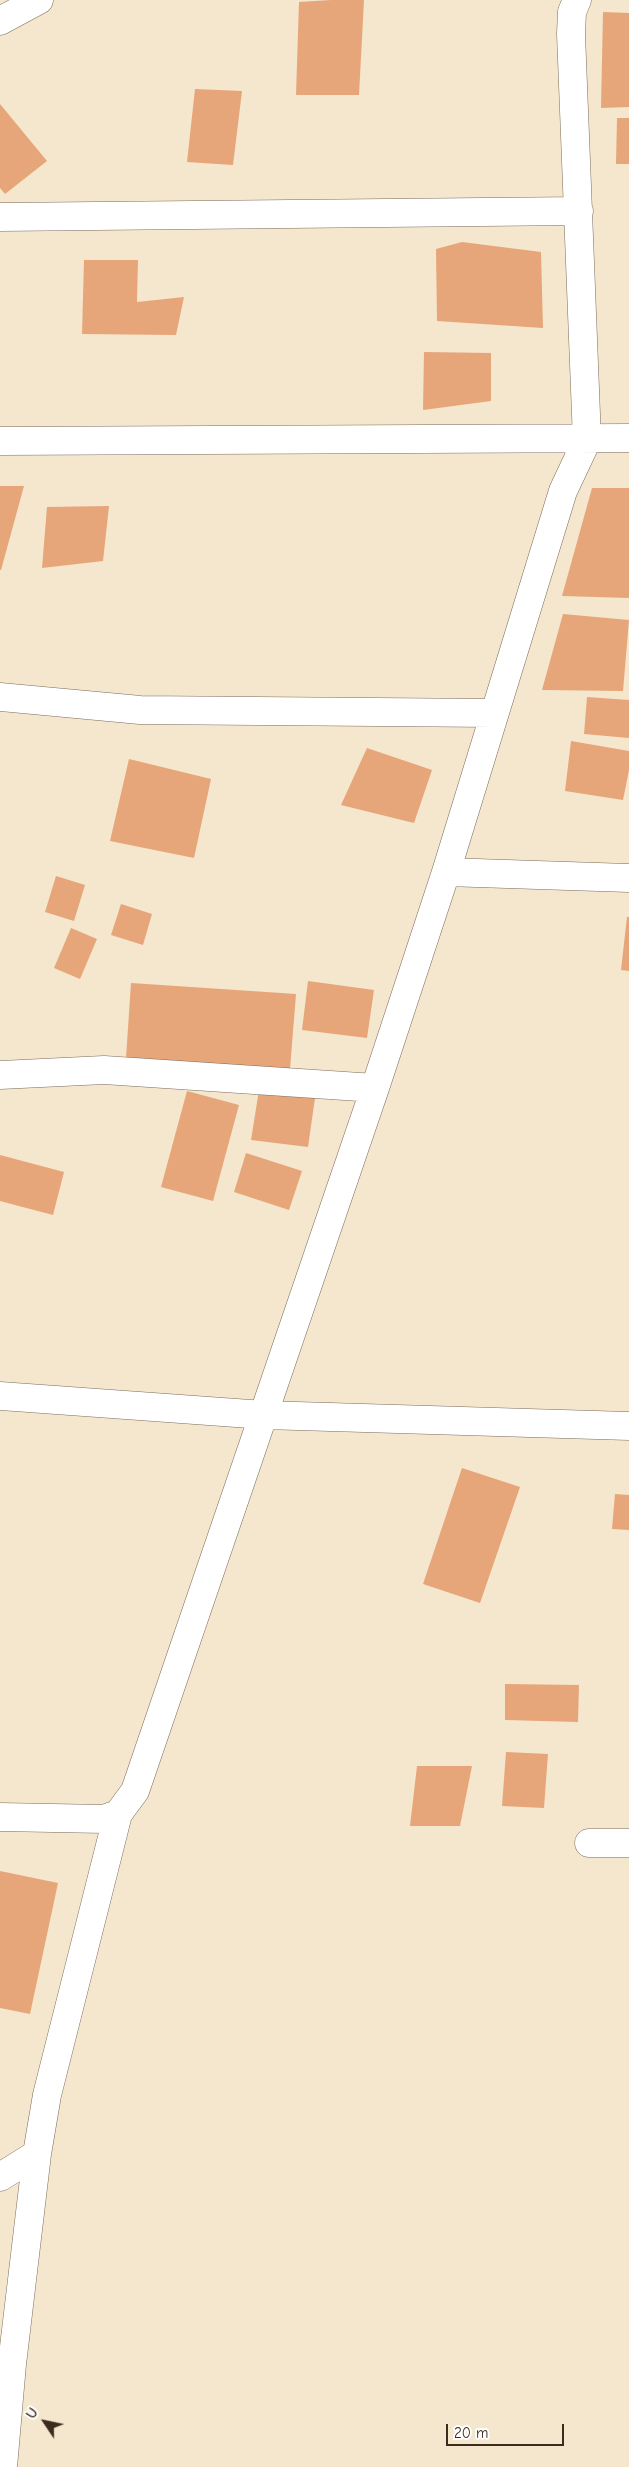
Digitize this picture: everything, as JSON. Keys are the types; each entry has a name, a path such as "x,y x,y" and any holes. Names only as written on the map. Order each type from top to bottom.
{"street":[{"path":"0,21 39,0"},
{"path":"3,2467 12,2364 37,2154 47,2095 118,1814 135,1791 264,1415 446,872 493,713 563,490 587,440 571,34 572,12 577,0"},
{"path":"0,217 579,211"},
{"path":"0,441 587,440 629,438"},
{"path":"0,697 140,710 493,713"},
{"path":"446,872 629,878"},
{"path":"0,1075 104,1070 375,1088"},
{"path":"0,1396 264,1415 629,1426"},
{"path":"0,1817 90,1819 118,1814"},
{"path":"589,1843 629,1843"},
{"path":"0,2177 37,2154"}],"building":[{"path":"364,0 359,95 296,95 299,2"},
{"path":"603,12 629,13 629,107 601,108"},
{"path":"195,89 242,91 233,165 187,162"},
{"path":"0,104 47,161 5,194 0,188"},
{"path":"617,118 629,118 629,164 616,164"},
{"path":"462,242 541,252 543,328 437,321 436,249"},
{"path":"84,260 138,260 137,302 184,297 176,335 82,334"},
{"path":"424,352 491,353 491,401 423,410"},
{"path":"0,486 24,486 1,570 0,570"},
{"path":"592,488 629,488 629,598 562,596"},
{"path":"109,506 103,561 42,568 47,507"},
{"path":"563,614 629,620 623,691 542,690"},
{"path":"587,697 629,700 629,738 584,734"},
{"path":"571,741 629,751 629,770 623,800 565,791"},
{"path":"367,748 432,770 414,823 341,805"},
{"path":"129,759 211,779 194,858 110,841"},
{"path":"56,876 85,885 74,921 45,912"},
{"path":"121,904 152,914 143,945 111,935"},
{"path":"627,917 629,917 629,971 621,970"},
{"path":"71,928 97,939 80,979 54,968"},
{"path":"308,981 374,990 367,1038 302,1030"},
{"path":"131,983 296,994 290,1069 126,1058"},
{"path":"259,1090 315,1098 308,1147 251,1140"},
{"path":"187,1091 239,1105 213,1201 161,1187"},
{"path":"246,1153 302,1171 289,1210 234,1192"},
{"path":"0,1155 64,1172 53,1215 0,1201"},
{"path":"462,1468 520,1487 480,1603 423,1584"},
{"path":"615,1494 629,1495 629,1530 612,1529"},
{"path":"505,1684 579,1685 578,1722 505,1720"},
{"path":"506,1752 548,1754 544,1808 502,1806"},
{"path":"417,1766 472,1766 460,1826 410,1826"},
{"path":"0,1871 58,1883 30,2014 0,2008"}]}
